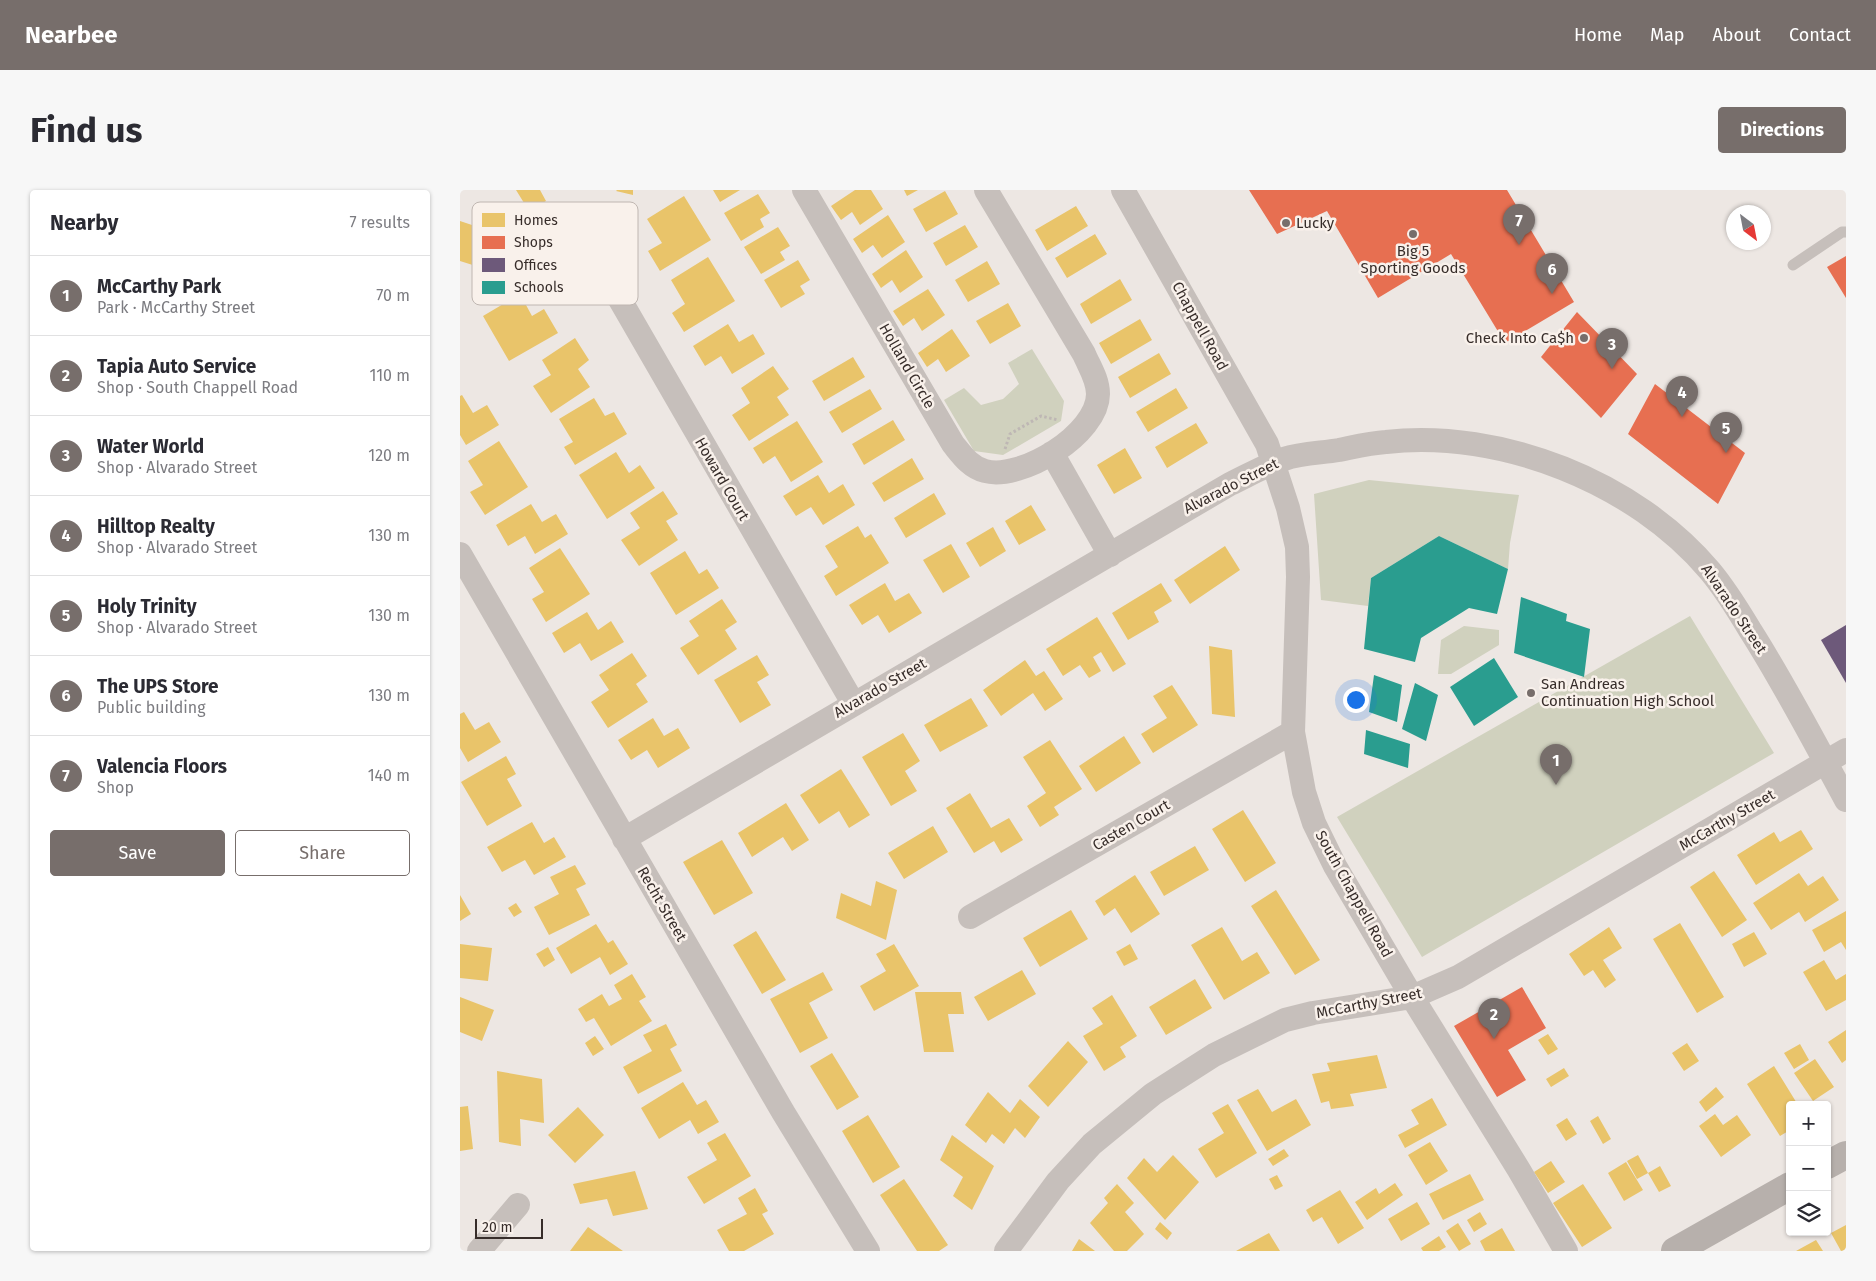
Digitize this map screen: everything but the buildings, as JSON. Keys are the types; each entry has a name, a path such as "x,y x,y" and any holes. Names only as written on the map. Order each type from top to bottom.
{"street":[{"name":"Holland Circle","path":"804,190 953,444 966,460 986,471 1005,472 1052,453 1077,435 1095,410 1098,394 1095,378 1084,354 986,190"},
{"name":"Chappell Road","path":"1122,190 1267,444 1274,464"},
{"name":"Howard Court","path":"623,305 853,703"},
{"name":"Alvarado Street","path":"624,839 853,703 1222,489 1283,459 1386,442 1418,440 1477,444 1534,456 1547,464 1585,477 1615,493 1662,524 1686,544 1712,573 1766,655 1846,800"},
{"path":"1052,453 1110,555"},
{"name":"South Chappell Road","path":"1274,464 1288,508 1297,547 1298,577 1293,732 1304,792 1314,823 1336,866 1412,997 1519,1170 1566,1251"},
{"name":"Recht Street","path":"460,554 783,1112 868,1251"},
{"name":"Casten Court","path":"970,917 1293,732"},
{"name":"McCarthy Street","path":"1006,1251 1058,1181 1092,1144 1153,1094 1214,1054 1285,1020 1412,997 1458,977 1846,750"},
{"path":"1831,1163 1846,1155"},
{"path":"1675,1251 1786,1188"},
{"path":"479,1251 518,1205"}],"lane":[{"path":"1793,265 1842,232 1846,232"}],"path":[{"path":"1003,455 1010,434 1041,416 1061,421"}],"green space":[{"path":"1032,349 1064,401 1061,421 1003,455 974,451 944,400 964,388 981,405 1003,399 1019,384 1008,363"},
{"path":"1369,480 1519,495 1510,543 1508,569 1439,536 1371,578 1368,606 1321,600 1314,494"},
{"path":"1690,616 1774,753 1422,957 1337,817"},
{"path":"1464,626 1499,630 1499,645 1451,674 1438,674 1441,640"}],"place":[{"name":"Lucky","path":"1286,223"},
{"name":"Big 5 Sporting Goods","path":"1413,234"},
{"name":"Valencia Floors","path":"1519,245"},
{"name":"The UPS Store","path":"1552,294"},
{"name":"Check Into Ca$h","path":"1584,338"},
{"name":"Water World","path":"1612,369"},
{"name":"Hilltop Realty","path":"1682,417"},
{"name":"Holy Trinity","path":"1726,453"},
{"name":"San Andreas Continuation High School","path":"1531,693"},
{"name":"McCarthy Park","path":"1556,785"},
{"name":"Tapia Auto Service","path":"1494,1039"}]}
